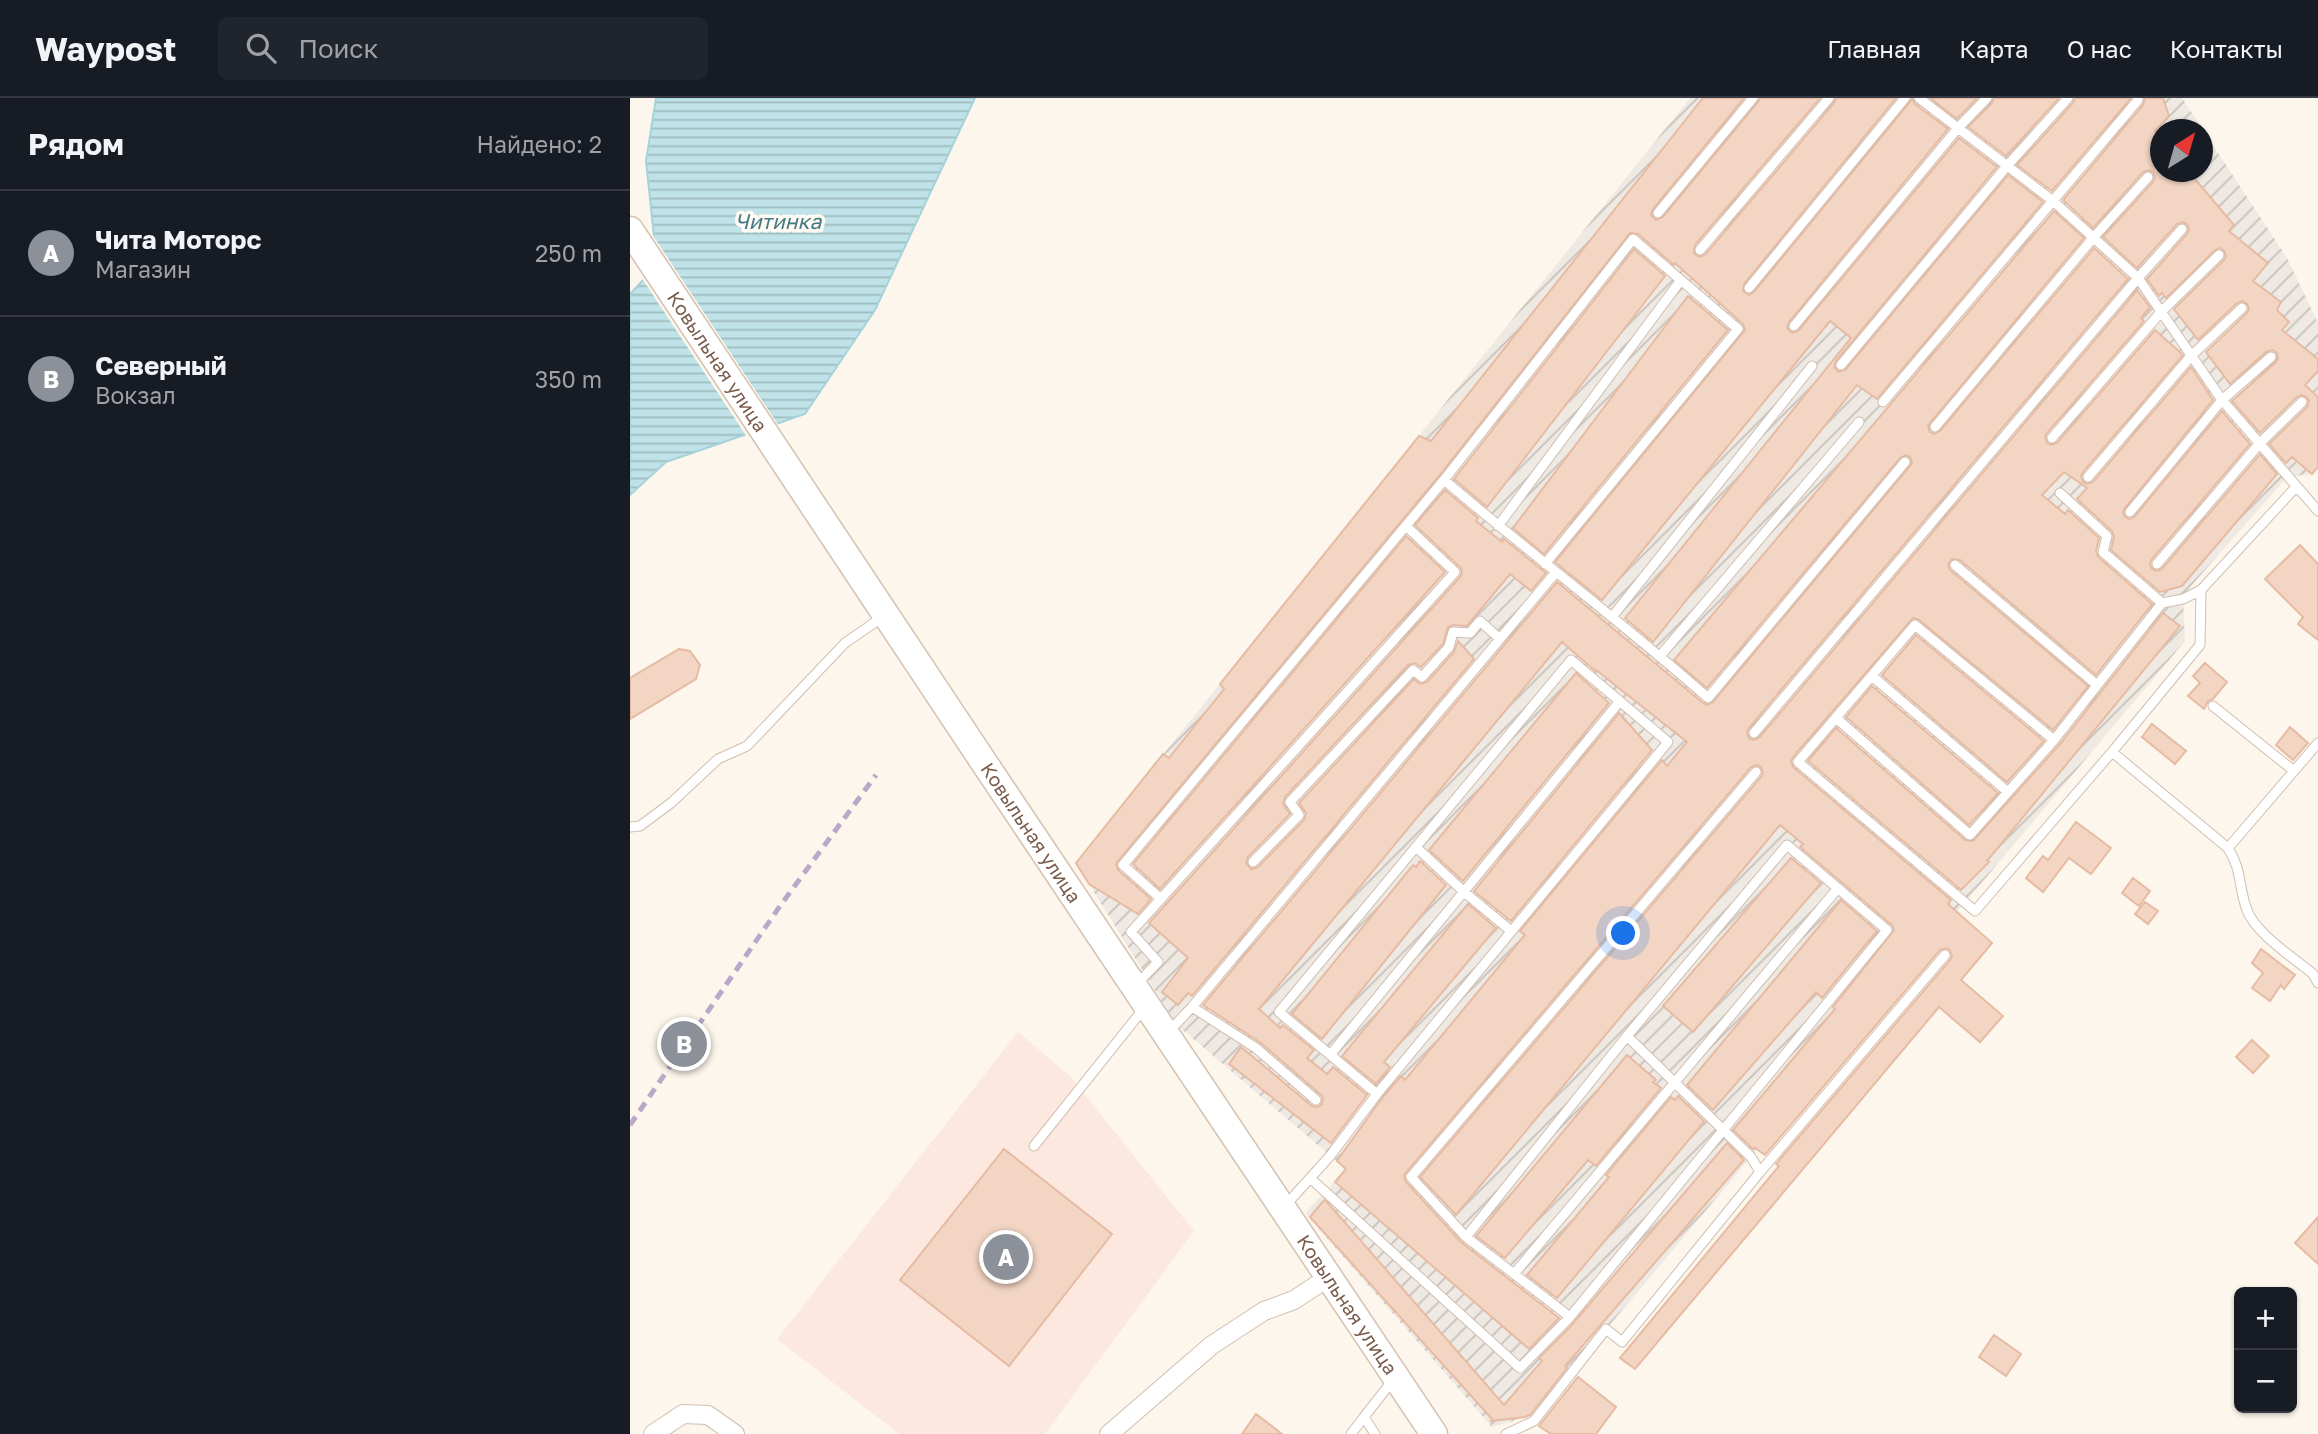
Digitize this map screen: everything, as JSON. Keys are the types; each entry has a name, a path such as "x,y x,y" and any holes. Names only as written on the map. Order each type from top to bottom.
{"main road":[{"name":"Ковыльная улица","path":"630,230 1434,1434"}],"street":[{"path":"1108,1434 1212,1345 1264,1311 1294,1300 1329,1276"},
{"path":"653,1434 683,1414 708,1415 736,1434"}],"lane":[{"path":"1658,213 1753,98"},
{"path":"1700,250 1829,98"},
{"path":"1749,288 1905,98"},
{"path":"1919,98 2053,201 2138,278 2222,400 2318,510"},
{"path":"1794,326 1958,128 1987,98"},
{"path":"1841,365 2007,166 2068,98"},
{"path":"1883,402 2137,100"},
{"path":"1935,427 2093,238 2148,177"},
{"path":"1754,733 2182,229"},
{"path":"1160,898 1123,865 1444,480 1633,239 1738,329 1545,564"},
{"path":"2052,438 2161,312 2219,256"},
{"path":"1498,526 1681,281"},
{"path":"2088,477 2192,356 2242,308"},
{"path":"2130,512 2222,400 2271,357"},
{"path":"1612,617 1812,366"},
{"path":"2157,564 2260,443 2302,401"},
{"path":"1660,656 1859,422"},
{"path":"1444,480 1708,698 1905,462"},
{"path":"1836,718 1970,835 2054,740 2162,603 2183,599 2201,590 2296,487"},
{"path":"2060,493 2107,536 2103,552 2162,603"},
{"path":"1034,1146 1140,996 1158,962 1131,932 1455,572 1406,526"},
{"path":"1955,565 2097,685"},
{"path":"1164,1032 1192,1007 1556,572"},
{"path":"2054,740 1915,625 1798,761 1975,911 2200,645 2201,590"},
{"path":"630,827 640,826 671,803 718,759 747,746 845,643 885,615"},
{"path":"1253,862 1299,815 1290,802 1413,670 1422,677 1449,647 1453,632 1470,633 1480,621 1500,639"},
{"path":"1282,1208 1330,1156 1377,1094 1668,742 1571,660 1279,1012 1377,1094"},
{"path":"1872,676 2008,792"},
{"path":"1330,1055 1620,701"},
{"path":"2213,706 2294,771"},
{"path":"2228,848 2318,743"},
{"path":"2112,752 2228,848 2238,864 2246,910 2253,924 2313,974 2318,982"},
{"path":"1570,1317 1466,1237 1411,1177 1756,772"},
{"path":"1310,1178 1520,1368 1570,1317 1887,930 1787,845 1627,1036 1466,1237"},
{"path":"1416,847 1511,931"},
{"path":"1514,1274 1838,888"},
{"path":"1506,1434 1534,1421 1606,1329 1622,1342 1760,1172 1945,955"},
{"path":"1192,1007 1256,1048 1316,1100"},
{"path":"1627,1036 1751,1157 1760,1172"},
{"path":"1351,1434 1396,1376"},
{"path":"1364,1417 1375,1434"}],"shaded area":[{"path":"1690,98 2182,98 2196,119 2150,119 2150,182 2213,182 2213,145 2287,258 2318,323 2318,467 2312,474 2287,477 2192,585 2183,599 2185,641 1534,1415 1492,1427 1305,1213 1346,1169 1176,1024 1076,863"},
{"path":"1018,1032 1070,1076 1194,1231 1045,1434 899,1434 777,1339"}],"water":[{"name":"Читинка","path":"656,98 975,98 875,310 805,414 666,462 630,495 630,294 657,265 646,161"}],"pier":[{"path":"650,231 779,426 747,437 641,277 653,264"}],"building":[{"path":"1703,98 1744,98 1653,209 1651,215 1656,220 1663,217 1760,98 1820,98 1695,245 1694,253 1699,257 1705,255 1836,98 1896,98 1744,284 1743,291 1749,295 1912,98 1915,104 1948,129 1789,322 1787,328 1792,333 1799,330 1959,138 1997,167 1836,361 1834,367 1839,372 1846,369 2008,175 2043,202 1877,399 1857,385 1653,642 1625,618 1851,338 1830,321 1602,600 1555,562 1745,330 1743,324 1675,263 1674,265 1638,234 1630,233 1439,476 1118,861 1118,870 1151,899 1138,914 1089,884 1076,863 1163,754 1169,758 1224,689 1220,684 1419,436 1431,441"},
{"path":"1930,98 1977,98 1957,119"},
{"path":"1994,98 2059,98 2006,156 1968,127"},
{"path":"2075,98 2131,98 2052,191 2017,165"},
{"path":"2145,98 2163,98 2169,116 2166,119 2150,119 2150,170 2143,172 2093,228 2063,200 2143,105"},
{"path":"2153,182 2197,182 2234,225 2229,231 2268,263 2253,281 2281,302 2277,310 2289,322 2282,330 2318,359 2318,371 2305,385 2318,397 2318,467 2312,474 2292,457 2286,463 2269,444 2307,407 2309,401 2306,397 2297,397 2260,433 2232,401 2276,362 2277,353 2273,350 2266,352 2230,384 2206,352 2247,313 2247,304 2243,301 2237,303 2198,340 2174,309 2224,260 2224,251 2220,248 2215,250 2166,298 2162,293 2159,296 2147,279 2187,234 2187,224 2177,224 2137,268 2103,237"},
{"path":"2054,211 2084,238 1930,423 1930,432 1934,434 1940,431 2094,248 2128,279 1749,728 1749,738 1759,738 2137,290 2150,307 2141,318 2144,321 2047,433 2047,443 2057,443 2155,330 2183,355 2083,472 2083,482 2093,482 2191,367 2213,400 2125,508 2125,517 2130,519 2135,516 2222,411 2250,444 2152,559 2152,569 2162,569 2260,454 2277,474 2182,586 2160,592 2111,550 2114,537 2112,531 2077,499 2087,488 2064,472 2042,495 2065,514 2068,510 2099,538 2096,551 2098,557 2152,604 2096,675 1960,560 1952,559 1948,564 1950,570 2088,686 2053,730 1919,620 1913,618 1793,757 1793,767 1951,900 1948,904 1992,943 1961,980 2003,1016 1980,1042 1939,1007 1635,1369 1620,1358 1779,1166 1776,1164 1950,960 1950,950 1940,950 1765,1155 1753,1149 1733,1130 1835,1009 1833,1007 1894,930 1892,925 1800,847 1803,844 1780,825 1456,1215 1420,1177 1761,777 1761,767 1751,767 1404,1175 1406,1182 1461,1242 1559,1318 1529,1349 1335,1182 1346,1169 1337,1161 1382,1098 1401,1076 1405,1080 1525,935 1520,931 1662,760 1667,766 1687,742 1562,642 1259,1009 1280,1028 1283,1025 1314,1050 1307,1058 1327,1074 1333,1067 1367,1095 1331,1143 1229,1064 1241,1047 1312,1106 1318,1107 1322,1104 1321,1095 1261,1043 1203,1005 1557,582 1703,703 1707,705 1713,702 1910,466 1910,457 1906,455 1900,458 1707,688 1674,660"},
{"path":"1634,249 1665,276 1487,507 1454,479"},
{"path":"1688,296 1728,330 1544,554 1513,528"},
{"path":"1445,490 1478,518 1476,521 1502,542 1504,539 1546,573 1531,591 1510,574 1467,626 1448,627 1443,644 1421,667 1415,663 1408,665 1285,797 1283,804 1290,814 1248,857 1246,863 1251,869 1258,867 1304,820 1306,813 1299,803 1414,679 1420,684 1427,682 1454,652 1458,641 1474,659 1192,996 1188,993 1178,1005 1162,992 1188,958 1149,923 1461,576 1460,567 1415,525"},
{"path":"1406,536 1445,572 1160,889 1133,864"},
{"path":"2300,545 2318,564 2318,640 2298,624 2303,617 2265,579"},
{"path":"2163,613 2180,626 1987,861 1989,862 1961,890 1808,761 1836,728 1965,840 1973,841 2060,744"},
{"path":"1916,635 2044,741 2007,782 1882,675"},
{"path":"679,649 690,651 700,665 696,679 630,719 630,678"},
{"path":"2205,663 2227,682 2213,699 2208,701 2204,709 2188,696 2200,683 2193,676"},
{"path":"1576,673 1609,703 1463,881 1429,850"},
{"path":"1872,686 1998,793 1969,825 1846,717"},
{"path":"1619,713 1652,750 1511,921 1474,891"},
{"path":"2152,724 2186,751 2175,764 2142,737"},
{"path":"2290,727 2308,743 2293,760 2276,745"},
{"path":"2076,822 2111,848 2091,874 2069,858 2043,892 2026,878 2043,856 2048,860"},
{"path":"1791,858 1821,883 1693,1032 1663,1006"},
{"path":"1420,861 1446,885 1322,1039 1292,1014 1413,865 1416,867"},
{"path":"2133,878 2150,891 2139,906 2122,893"},
{"path":"1841,900 1877,931 1822,998 1816,992 1713,1110 1687,1085"},
{"path":"2145,902 2158,911 2148,924 2135,914"},
{"path":"1468,904 1496,928 1384,1062 1390,1067 1376,1084 1342,1056"},
{"path":"2261,949 2295,975 2284,989 2281,985 2270,1001 2252,988 2263,973 2252,963"},
{"path":"2252,1040 2269,1056 2253,1073 2236,1057"},
{"path":"1627,1055 1656,1080 1653,1082 1661,1088 1596,1166 1588,1160 1505,1258 1476,1236"},
{"path":"1678,1096 1703,1123 1557,1298 1527,1275 1609,1177 1606,1175 1671,1097 1675,1100"},
{"path":"1727,1143 1744,1160 1565,1366 1567,1368 1530,1415 1525,1417 1491,1421 1310,1217 1324,1200 1327,1202 1504,1405 1542,1361 1539,1358 1570,1327"},
{"path":"1004,1149 1112,1234 1009,1366 900,1280"},
{"path":"2318,1217 2318,1264 2295,1243"},
{"path":"1994,1335 2021,1354 2006,1376 1979,1357"},
{"path":"1578,1377 1616,1407 1596,1434 1551,1434 1539,1426"},
{"path":"1256,1414 1282,1434 1242,1434"}],"railway":[{"path":"630,1125 780,906 876,775"}],"place":[{"name":"Северный","path":"684,1044"},
{"name":"Чита Моторс","path":"1006,1257"}]}
